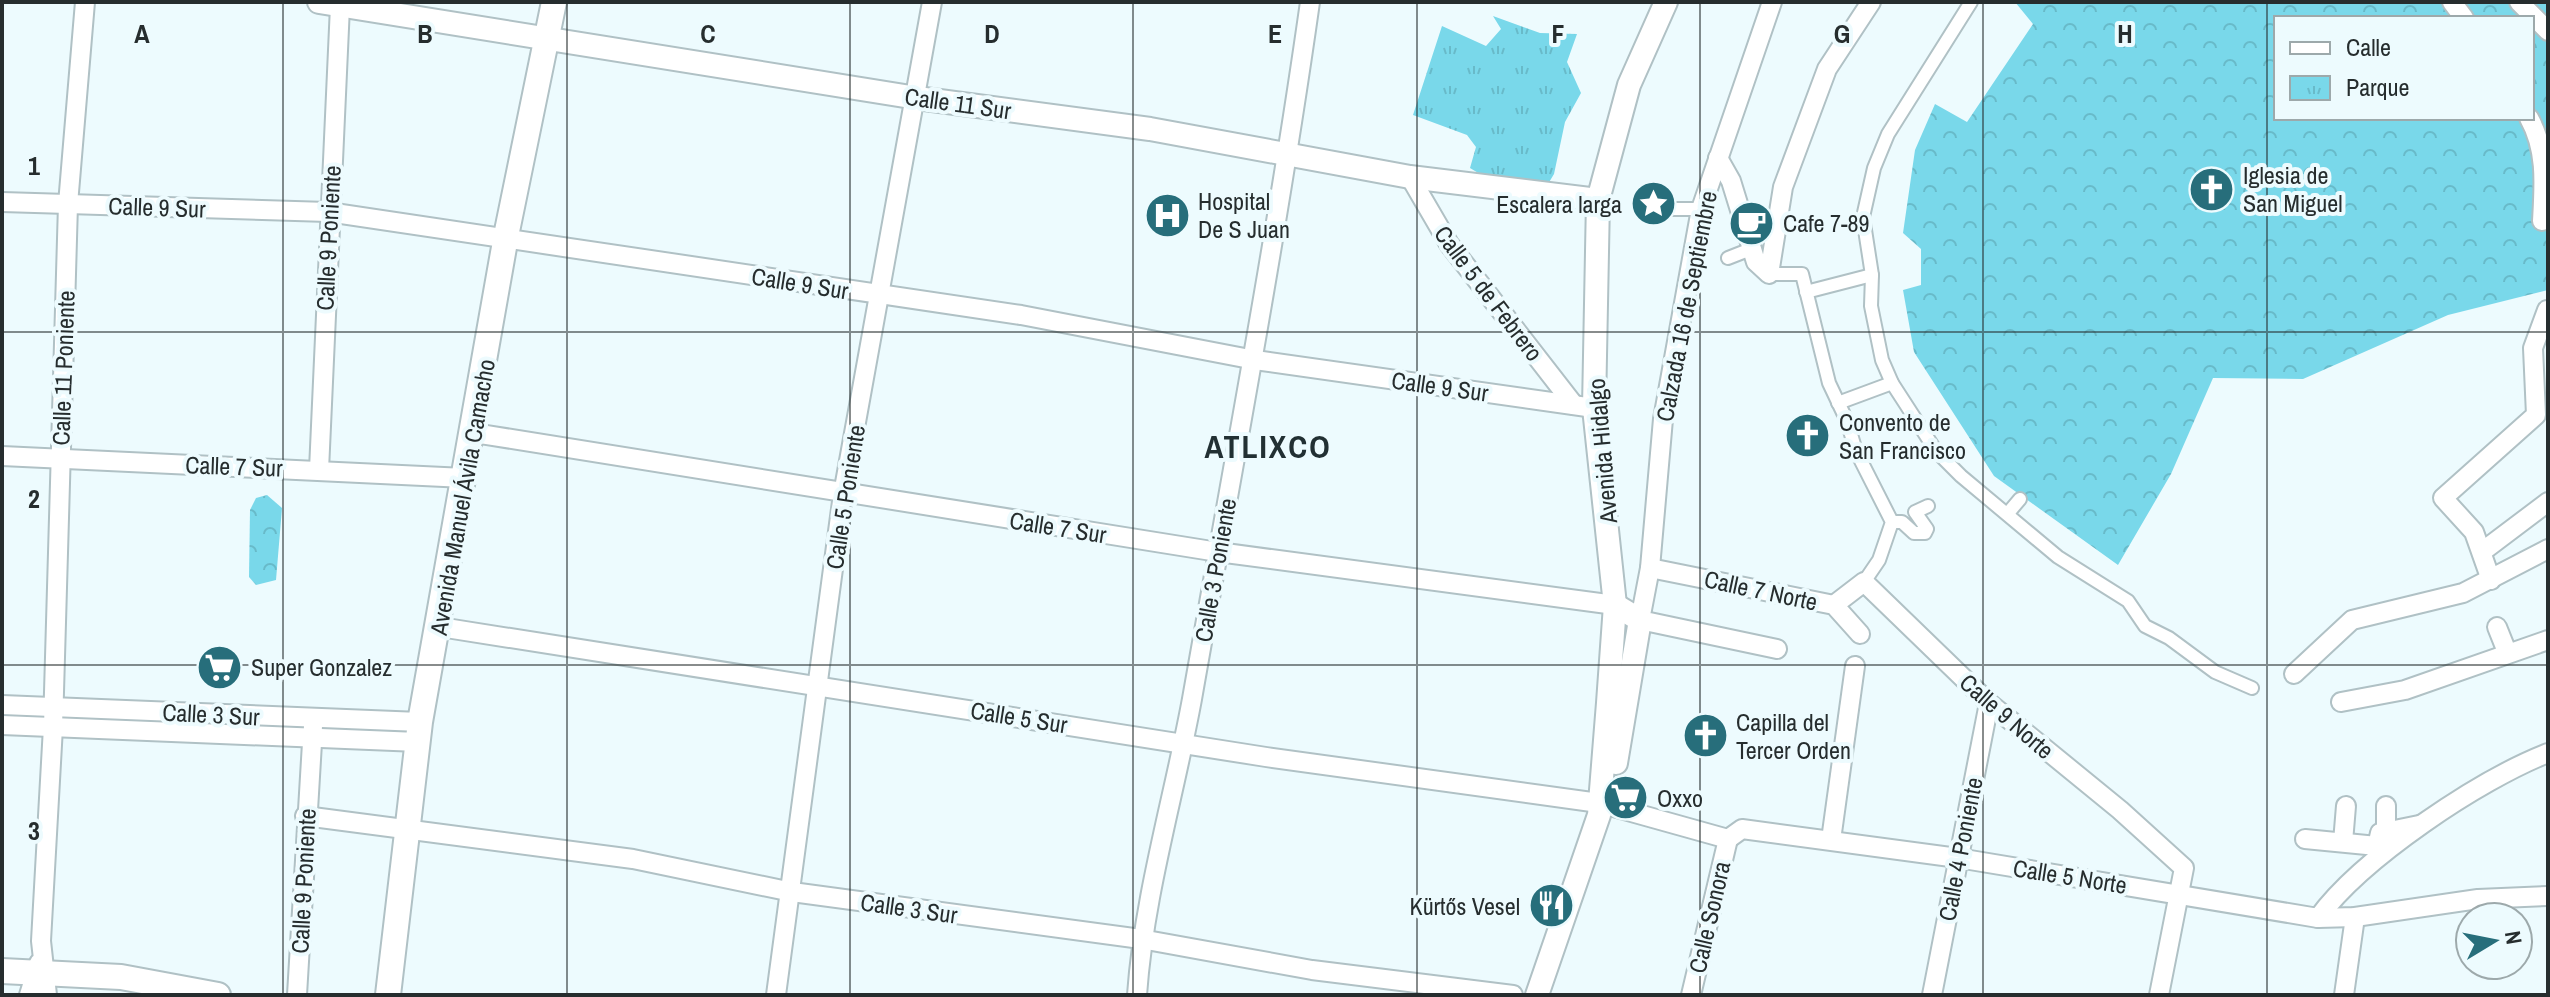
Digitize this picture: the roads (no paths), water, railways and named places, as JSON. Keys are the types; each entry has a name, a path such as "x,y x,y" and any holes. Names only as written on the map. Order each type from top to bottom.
{"main road":[{"name":"Avenida Manuel Ávila Camacho","path":"388,995 419,732 440,627 506,236 554,2"},
{"path":"2,971 40,979 121,977 218,995"}],"street":[{"name":"Calle 11 Poniente","path":"40,979 53,727 68,204 85,2"},
{"name":"Calle 5 Poniente","path":"776,995 843,494 932,2"},
{"name":"Calle 3 Poniente","path":"1137,995 1141,939 1184,743 1255,360 1310,2"},
{"name":"Avenida Hidalgo","path":"1602,808 1615,605 1584,406 1598,200 1629,85 1666,2"},
{"name":"Calzada 16 de Septiembre","path":"1640,620 1650,568 1663,419 1701,209 1772,2"},
{"path":"1769,274 1783,187 1803,132 1827,69 1871,2"},
{"path":"1971,2 1903,107 1874,168 1863,217 1872,275 1871,306 1882,360 1892,383 1936,451 1961,476 2009,512 2058,557 2128,601 2145,626 2169,638 2215,672 2252,688"},
{"name":"Calle 11 Sur","path":"330,4 917,98 1150,129 1410,177 1598,200"},
{"name":"Calle 9 Poniente","path":"319,470 328,212 330,4"},
{"path":"2530,120 2536,130 2545,172 2542,221"},
{"path":"1718,158 1731,181 1751,249 1760,268 1769,274 1802,274 1829,383 1856,451 1892,522 1879,560 1864,582 1834,605"},
{"name":"Calle 5 de Febrero","path":"1410,177 1449,244 1584,406"},
{"name":"Calle 9 Sur","path":"2,202 328,212 506,236 881,296 1021,315 1255,360 1584,406"},
{"path":"1664,209 1701,209"},
{"path":"1728,258 1751,249"},
{"path":"1806,292 1872,275"},
{"path":"2491,580 2474,532 2443,498 2536,415 2533,348 2547,310"},
{"path":"1838,403 1892,383"},
{"name":"Calle 7 Sur","path":"474,433 1218,552 1615,605 1640,620"},
{"name":"Calle 7 Sur","path":"2,456 465,478"},
{"path":"2009,512 2020,499"},
{"path":"2483,551 2548,502"},
{"path":"1892,522 1902,522 1914,533 1925,533 1927,529 1915,512 1928,506"},
{"path":"2294,674 2352,620 2463,593 2548,549"},
{"name":"Calle 7 Norte","path":"1650,568 1834,605 1860,634"},
{"name":"Calle 9 Norte","path":"1864,582 1989,703 2120,810 2184,868 2182,894"},
{"name":"Avenida Hidalgo","path":"1537,995 1602,808 1640,620"},
{"path":"1640,620 1777,649"},
{"name":"Calle 5 Sur","path":"440,627 1602,808"},
{"path":"2497,627 2507,652"},
{"path":"2341,702 2405,690 2548,640"},
{"path":"1831,840 1855,666"},
{"name":"Calle 4 Poniente","path":"1932,995 1989,703"},
{"name":"Calle 3 Sur","path":"2,705 52,705 313,729"},
{"name":"Calle 3 Sur","path":"2,725 419,732"},
{"name":"Calle 9 Poniente","path":"297,995 305,816 313,729"},
{"path":"2318,918 2335,884 2506,770 2548,753"},
{"path":"2343,842 2346,806"},
{"path":"2386,806 2386,832"},
{"name":"Calle 5 Norte","path":"1602,808 1728,839 1742,829 1831,840 2318,918 2355,917 2478,899 2548,896"},
{"name":"Calle 3 Sur","path":"305,816 633,859 792,892 1141,939 1312,970 1513,995"},
{"path":"2305,839 2377,846 2380,833 2426,824"},
{"name":"Calle Sonora","path":"1691,995 1728,839"},
{"path":"2159,995 2182,894"},
{"path":"2344,995 2355,917"}],"place":[{"name":"Iglesia de San Miguel","path":"2212,189"},
{"name":"Escalera larga","path":"1653,204"},
{"name":"Hospital De S Juan","path":"1167,215"},
{"name":"Cafe 7-89","path":"1752,223"},
{"name":"Convento de San Francisco","path":"1808,436"},
{"name":"Super Gonzalez","path":"220,667"},
{"name":"Capilla del Tercer Orden","path":"1705,736"},
{"name":"Oxxo","path":"1626,798"},
{"name":"Kürtős Vesel","path":"1551,906"}],"district":[{"name":"ATLIXCO","path":"1268,446"}]}
